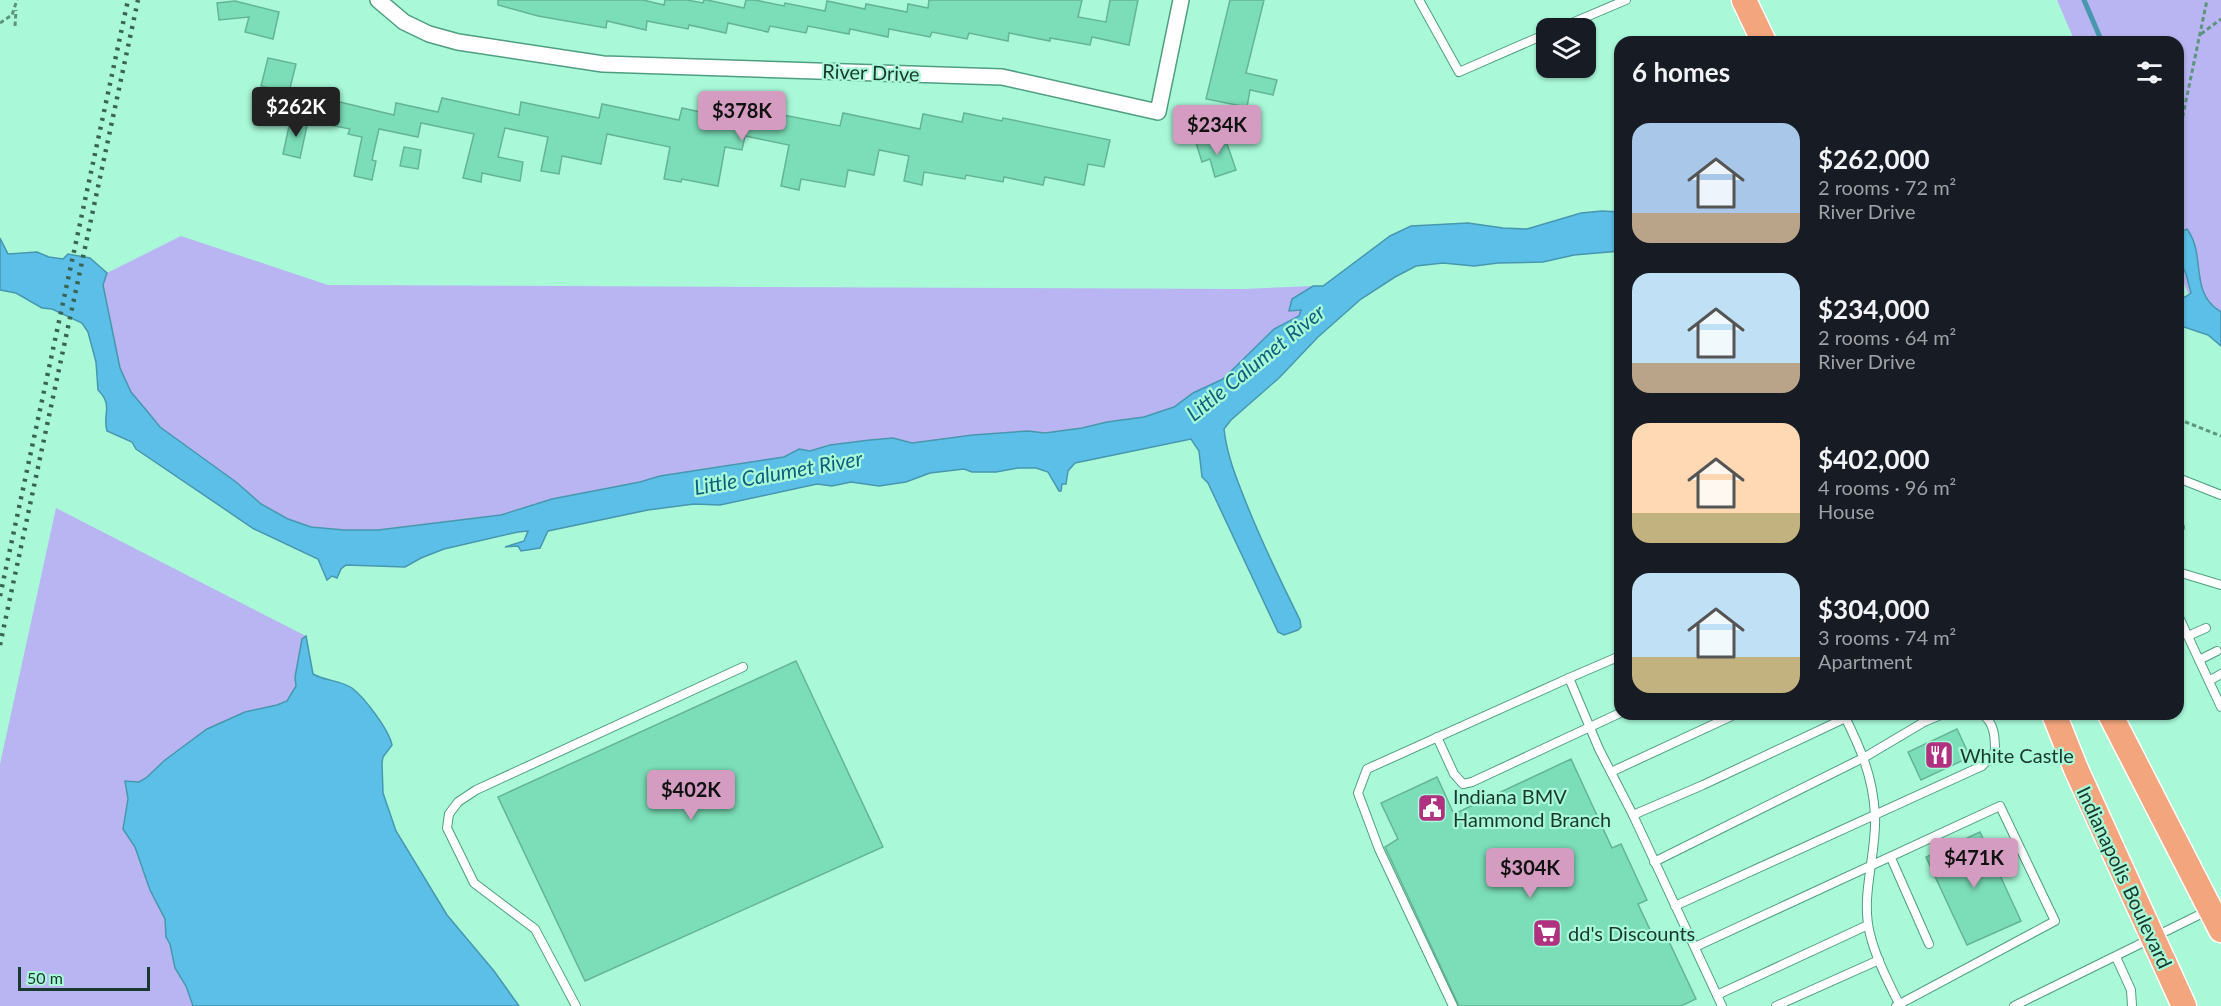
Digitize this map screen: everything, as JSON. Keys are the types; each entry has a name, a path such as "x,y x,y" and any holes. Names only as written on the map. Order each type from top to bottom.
{"highway":[{"path":"1744,0 1761,36"},
{"name":"Indianapolis Boulevard","path":"2056,720 2076,769 2184,1006"},
{"path":"2113,720 2218,914"}],"street":[{"name":"River Drive","path":"378,0 404,22 429,34 458,42 603,64 1002,77 1158,112 1182,0"}],"lane":[{"path":"1419,0 1459,72 1536,38"},
{"path":"1584,18 1626,0"},
{"path":"2184,480 2221,495"},
{"path":"2184,574 2221,585"},
{"path":"2184,628 2220,704"},
{"path":"2188,636 2206,628"},
{"path":"2199,660 2217,651"},
{"path":"1453,1006 1379,849 1358,793 1367,769 1614,659"},
{"path":"576,1006 536,930 474,883 447,828 449,814 458,802 476,790 743,667"},
{"path":"2209,681 2221,674"},
{"path":"1569,678 1590,728 1722,1006"},
{"path":"1437,737 1454,774 1463,784 1472,782 1614,716"},
{"path":"1611,772 1723,720"},
{"path":"1633,815 1703,785 1838,720"},
{"path":"1695,948 1870,867 1891,858 2000,806 2055,921 1899,1006 1879,960 1868,925 1866,902 1870,867 1875,816 1865,757 1850,720"},
{"path":"1654,862 1865,757 1929,720"},
{"path":"1675,906 1982,766 1995,752 1995,732 1988,720"},
{"path":"1891,858 1929,944"},
{"path":"2014,1006 2178,925 2218,914"},
{"path":"1717,995 1868,925"},
{"path":"2116,957 2131,990 2132,1006"},
{"path":"1776,1006 1879,960"}],"path":[{"path":"15,26 17,0"},
{"path":"2184,111 2207,0"},
{"path":"0,23 12,15 16,6"},
{"path":"2200,35 2221,19"},
{"path":"2184,421 2221,436"}],"shaded area":[{"path":"2057,0 2221,0 2221,312 2189,295 2184,283 2184,36 2072,36"},
{"path":"181,236 328,285 1243,289 1313,286 1304,291 1290,311 1301,310 1299,316 1274,329 1223,379 1193,393 1174,407 1144,417 1045,433 1028,431 912,443 893,438 830,445 810,451 799,449 784,457 660,476 552,499 501,515 378,530 344,530 311,527 288,519 261,504 236,482 160,427 130,392 120,368 103,285 107,273"},
{"path":"56,508 306,636 302,639 295,677 296,686 287,701 245,712 207,729 165,760 146,778 139,782 125,781 128,799 123,829 135,847 150,890 165,919 166,937 170,944 175,968 186,986 193,1006 0,1006 0,764"}],"water":[{"name":"Little Calumet River","path":"1614,212 1614,252 1574,255 1543,262 1474,266 1443,263 1416,266 1361,299 1318,337 1279,378 1231,420 1224,429 1230,458 1243,496 1300,620 1301,627 1298,630 1284,635 1278,632 1208,483 1202,477 1199,451 1191,439 1075,463 1068,471 1066,484 1062,484 1061,491 1048,472 1036,468 996,472 972,472 964,469 930,473 906,482 879,486 851,482 832,486 817,484 720,505 694,504 648,510 548,531 540,548 521,551 518,546 505,547 524,541 528,531 444,549 405,567 346,565 341,569 337,578 332,576 327,580 318,559 254,529 136,449 132,442 107,431 107,406 98,390 96,362 88,332 82,323 52,309 42,308 16,293 0,290 0,238 8,254 37,252 63,259 68,254 90,258 107,273 103,285 120,368 131,392 160,427 236,482 261,504 288,519 311,527 378,530 501,515 552,499 660,476 784,457 799,449 810,451 830,445 893,438 912,443 973,435 1028,431 1045,433 1144,417 1174,407 1193,393 1223,379 1274,329 1299,316 1301,310 1289,311 1292,299 1313,286 1323,286 1390,236 1411,226 1468,223 1527,229 1581,213"},
{"path":"2187,229 2193,239 2205,294 2211,304 2221,312 2221,346 2208,335 2184,327 2184,297 2191,293 2184,270 2184,230"},
{"path":"306,636 313,674 352,688 370,706 386,731 392,745 383,757 383,793 396,831 447,915 494,971 519,1006 193,1006 186,986 175,968 170,944 166,937 165,919 150,890 135,847 123,829 128,799 125,781 139,782 146,778 165,760 207,729 245,712 287,701 296,686 295,677 302,639"}],"building":[{"path":"498,0 643,0 664,5 665,0 703,3 707,0 744,8 746,0 755,0 825,11 827,1 865,9 866,4 907,12 908,4 928,8 929,0 1082,0 1078,17 1106,22 1110,0 1138,0 1129,45 1092,37 1090,45 1050,38 1050,41 1009,33 1008,41 969,33 967,39 932,32 930,37 889,29 888,37 850,29 849,34 808,26 806,33 770,26 768,32 728,23 726,33 689,25 688,29 647,21 646,30 607,21 606,28 538,16 498,5"},
{"path":"1230,0 1264,0 1246,73 1277,80 1273,95 1250,90 1247,107 1206,99"},
{"path":"235,1 279,12 273,39 245,32 249,17 219,20 217,3"},
{"path":"268,58 296,64 289,92 261,86"},
{"path":"315,96 394,115 396,103 438,112 442,98 519,115 521,102 599,118 602,104 679,120 682,108 759,125 762,111 840,126 843,113 920,129 923,114 962,122 964,113 1002,121 1003,118 1110,140 1104,167 1088,164 1084,185 1045,177 1043,185 1004,177 1003,182 966,175 965,179 924,172 922,185 904,181 909,156 879,150 874,175 848,170 845,187 801,179 799,190 781,186 789,145 745,136 742,150 725,147 718,186 682,179 681,182 664,179 670,147 607,134 601,164 562,156 559,174 541,171 548,137 505,128 498,157 523,162 520,181 482,173 481,182 463,178 474,134 421,123 418,137 379,129 372,160 376,161 372,180 354,176 362,137 348,134 350,129 310,121"},
{"path":"291,117 308,121 300,158 283,154"},
{"path":"1213,137 1215,144 1226,141 1236,170 1215,177 1210,159 1202,162 1196,143"},
{"path":"404,147 421,150 418,169 400,166"},
{"path":"796,661 883,847 585,981 498,797"},
{"name":"White Castle","path":"1957,729 1970,757 1921,780 1908,752"},
{"path":"1571,759 1612,848 1621,844 1647,900 1638,904 1653,936 1664,931 1696,999 1681,1006 1459,1006 1385,847 1398,839 1381,803 1437,777 1454,814"},
{"path":"1980,832 2021,921 1967,945 1926,857"}],"waterway":[{"path":"2084,0 2099,36"}],"railway":[{"path":"0,596 128,0"},
{"path":"0,645 138,0"}],"place":[{"name":"White Castle","path":"1939,755"},
{"name":"Indiana BMV Hammond Branch","path":"1432,808"},
{"name":"dd's Discounts","path":"1547,933"}]}
